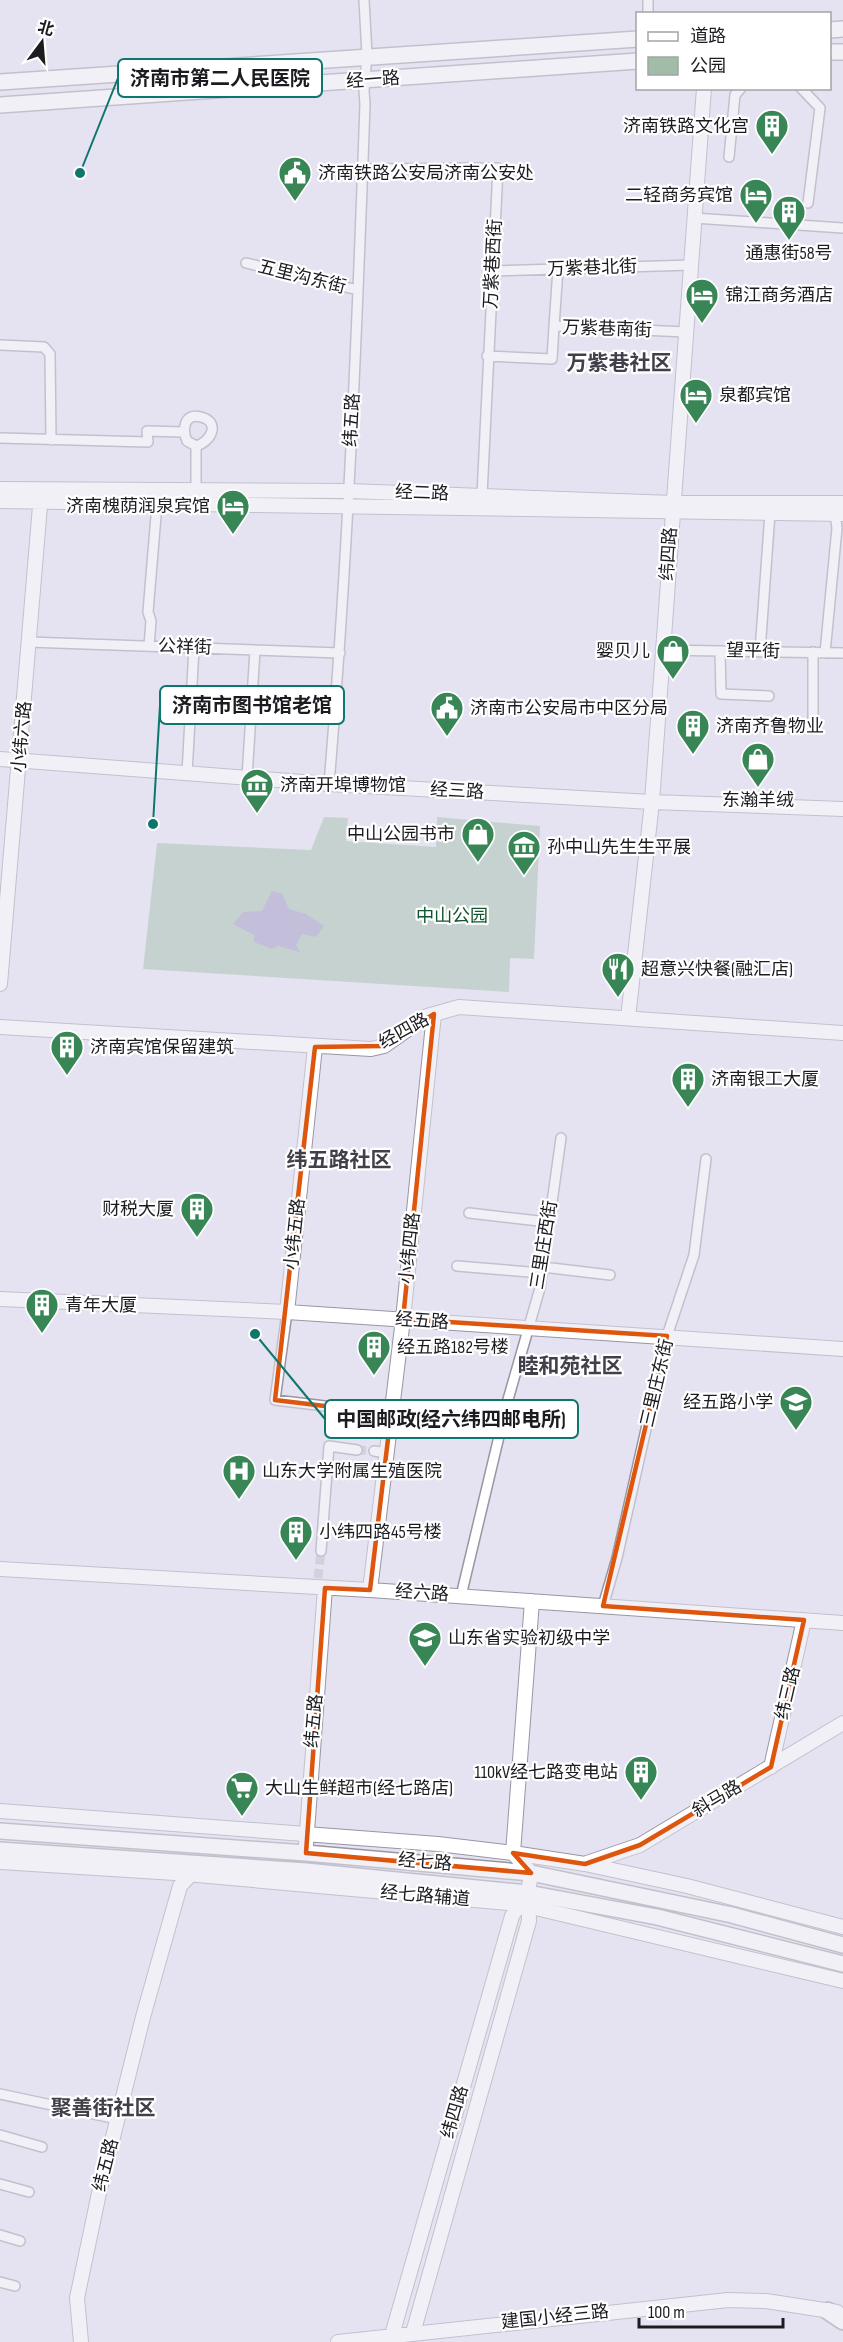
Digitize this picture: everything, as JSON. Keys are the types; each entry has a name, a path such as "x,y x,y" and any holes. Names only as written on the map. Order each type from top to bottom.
{"highway":[{"path":"835,2312 843,2321"}],"main road":[{"name":"经一路","path":"0,82 367,55 636,39"},
{"name":"经一路","path":"0,105 636,61"},
{"name":"经七路","path":"0,1831 306,1853 531,1873 732,1915 843,1945"},
{"name":"经七路","path":"0,1850 175,1874 195,1870 306,1871 657,1917 843,1964"}],"street":[{"name":"纬五路","path":"329,784 340,653 358,290 363,169 363,91 367,55 364,0"},
{"name":"纬四路","path":"628,1018 652,802 704,90"},
{"path":"729,157 735,95 739,90"},
{"path":"803,90 820,108 808,203"},
{"name":"万紫巷西街","path":"363,169 498,168 482,495"},
{"path":"694,218 843,228"},
{"name":"五里沟东街","path":"246,263 358,290"},
{"name":"万紫巷北街","path":"492,272 691,265"},
{"path":"554,326 558,269"},
{"name":"万紫巷南街","path":"487,356 552,359 554,326 686,332"},
{"path":"0,345 44,347 51,354 51,440"},
{"path":"201,416 209,421 212,428 211,438 206,443 196,446 187,441 183,432 185,423 192,417 201,416"},
{"path":"0,438 148,442 147,431 183,432"},
{"path":"195,505 196,446"},
{"name":"经二路","path":"0,489 41,495 195,505 840,511"},
{"name":"经二路","path":"0,501 41,495 196,490 349,491 482,495 770,513 840,511"},
{"name":"小纬六路","path":"0,984 41,495"},
{"path":"149,646 148,612 157,504"},
{"path":"825,652 840,511"},
{"path":"760,651 770,513"},
{"name":"公祥街","path":"29,642 340,653"},
{"path":"187,773 194,648"},
{"path":"248,778 255,650"},
{"name":"望平街","path":"663,650 843,653"},
{"path":"720,651 721,694 769,696"},
{"path":"778,727 813,729 813,652"},
{"name":"经三路","path":"0,759 329,784 652,802 843,809"},
{"name":"经四路","path":"0,1027 371,1049 384,1046 410,1026 434,1014 459,1008 843,1033"},
{"name":"小纬四路","path":"370,1590 380,1452 391,1414 403,1319 434,1014"},
{"name":"小纬五路","path":"287,1312 315,1047"},
{"name":"三里庄西街","path":"461,1596 527,1327 540,1288 561,1138"},
{"name":"三里庄东街","path":"603,1606 617,1558 667,1336 694,1255 706,1159"},
{"path":"469,1214 548,1222"},
{"path":"458,1266 610,1275"},
{"name":"经五路","path":"0,1299 287,1312 843,1349"},
{"path":"287,1312 275,1400 391,1414"},
{"path":"321,1551 329,1446 357,1450"},
{"name":"经六路","path":"0,1569 320,1585 843,1623"},
{"name":"纬五路","path":"306,1853 320,1585"},
{"path":"531,1873 513,1853 532,1601"},
{"name":"纬三路","path":"771,1767 804,1620"},
{"name":"斜马路","path":"585,1864 640,1845 843,1723"},
{"path":"0,1811 513,1853 585,1864 687,1886 843,1927"},
{"path":"0,1862 175,1874"},
{"name":"纬五路","path":"81,2342 77,2298 175,1874 195,1870"},
{"name":"纬四路","path":"413,2333 529,1920 526,1901 531,1873"},
{"name":"纬四路","path":"392,2335 512,1916 526,1901"},
{"path":"526,1901 843,1981"},
{"path":"0,2094 117,2119"},
{"path":"0,2135 42,2147"},
{"path":"0,2184 29,2192"},
{"path":"0,2235 20,2241"},
{"path":"0,2282 15,2286"},
{"name":"建国小经三路","path":"338,2342 728,2300 766,2301 835,2312"}],"highlighted area":[{"path":"434,1014 403,1319 667,1336 603,1606 804,1620 771,1767 640,1845 585,1864 513,1853 531,1873 306,1853 325,1588 370,1590 391,1414 275,1400 315,1047 384,1046"}],"green space":[{"name":"中山公园","path":"324,817 348,818 346,841 436,847 437,817 540,826 534,959 510,958 509,992 143,969 157,843 311,850"}],"shaded area":[{"path":"272,891 282,894 289,909 306,914 324,926 316,937 302,934 296,945 300,952 278,946 272,949 254,942 254,935 233,924 243,912 262,911"}],"tunnel":[{"path":"357,1450 374,1451"},
{"path":"318,1578 321,1551"}],"place":[{"name":"济南铁路文化宫","path":"772,155"},
{"name":"济南市第二人民医院","path":"80,173"},
{"name":"济南铁路公安局济南公安处","path":"295,202"},
{"name":"二轻商务宾馆","path":"756,224"},
{"name":"通惠街58号","path":"789,241"},
{"name":"锦江商务酒店","path":"702,324"},
{"name":"泉都宾馆","path":"696,424"},
{"name":"济南槐荫润泉宾馆","path":"233,535"},
{"name":"婴贝儿","path":"673,680"},
{"name":"济南市公安局市中区分局","path":"447,737"},
{"name":"济南齐鲁物业","path":"693,755"},
{"name":"东瀚羊绒","path":"758,788"},
{"name":"济南开埠博物馆","path":"257,814"},
{"name":"济南市图书馆老馆","path":"153,824"},
{"name":"中山公园书市","path":"478,863"},
{"name":"孙中山先生生平展","path":"524,876"},
{"name":"超意兴快餐(融汇店)","path":"618,998"},
{"name":"济南宾馆保留建筑","path":"67,1076"},
{"name":"济南银工大厦","path":"688,1108"},
{"name":"财税大厦","path":"197,1238"},
{"name":"青年大厦","path":"42,1334"},
{"name":"中国邮政(经六纬四邮电所)","path":"255,1334"},
{"name":"经五路182号楼","path":"374,1376"},
{"name":"经五路小学","path":"796,1431"},
{"name":"山东大学附属生殖医院","path":"239,1500"},
{"name":"小纬四路45号楼","path":"296,1561"},
{"name":"山东省实验初级中学","path":"425,1667"},
{"name":"110kV经七路变电站","path":"641,1801"},
{"name":"大山生鲜超市(经七路店)","path":"242,1817"}],"district":[{"name":"万紫巷社区","path":"619,363"},
{"name":"纬五路社区","path":"339,1160"},
{"name":"睦和苑社区","path":"570,1366"},
{"name":"聚善街社区","path":"103,2108"}]}
